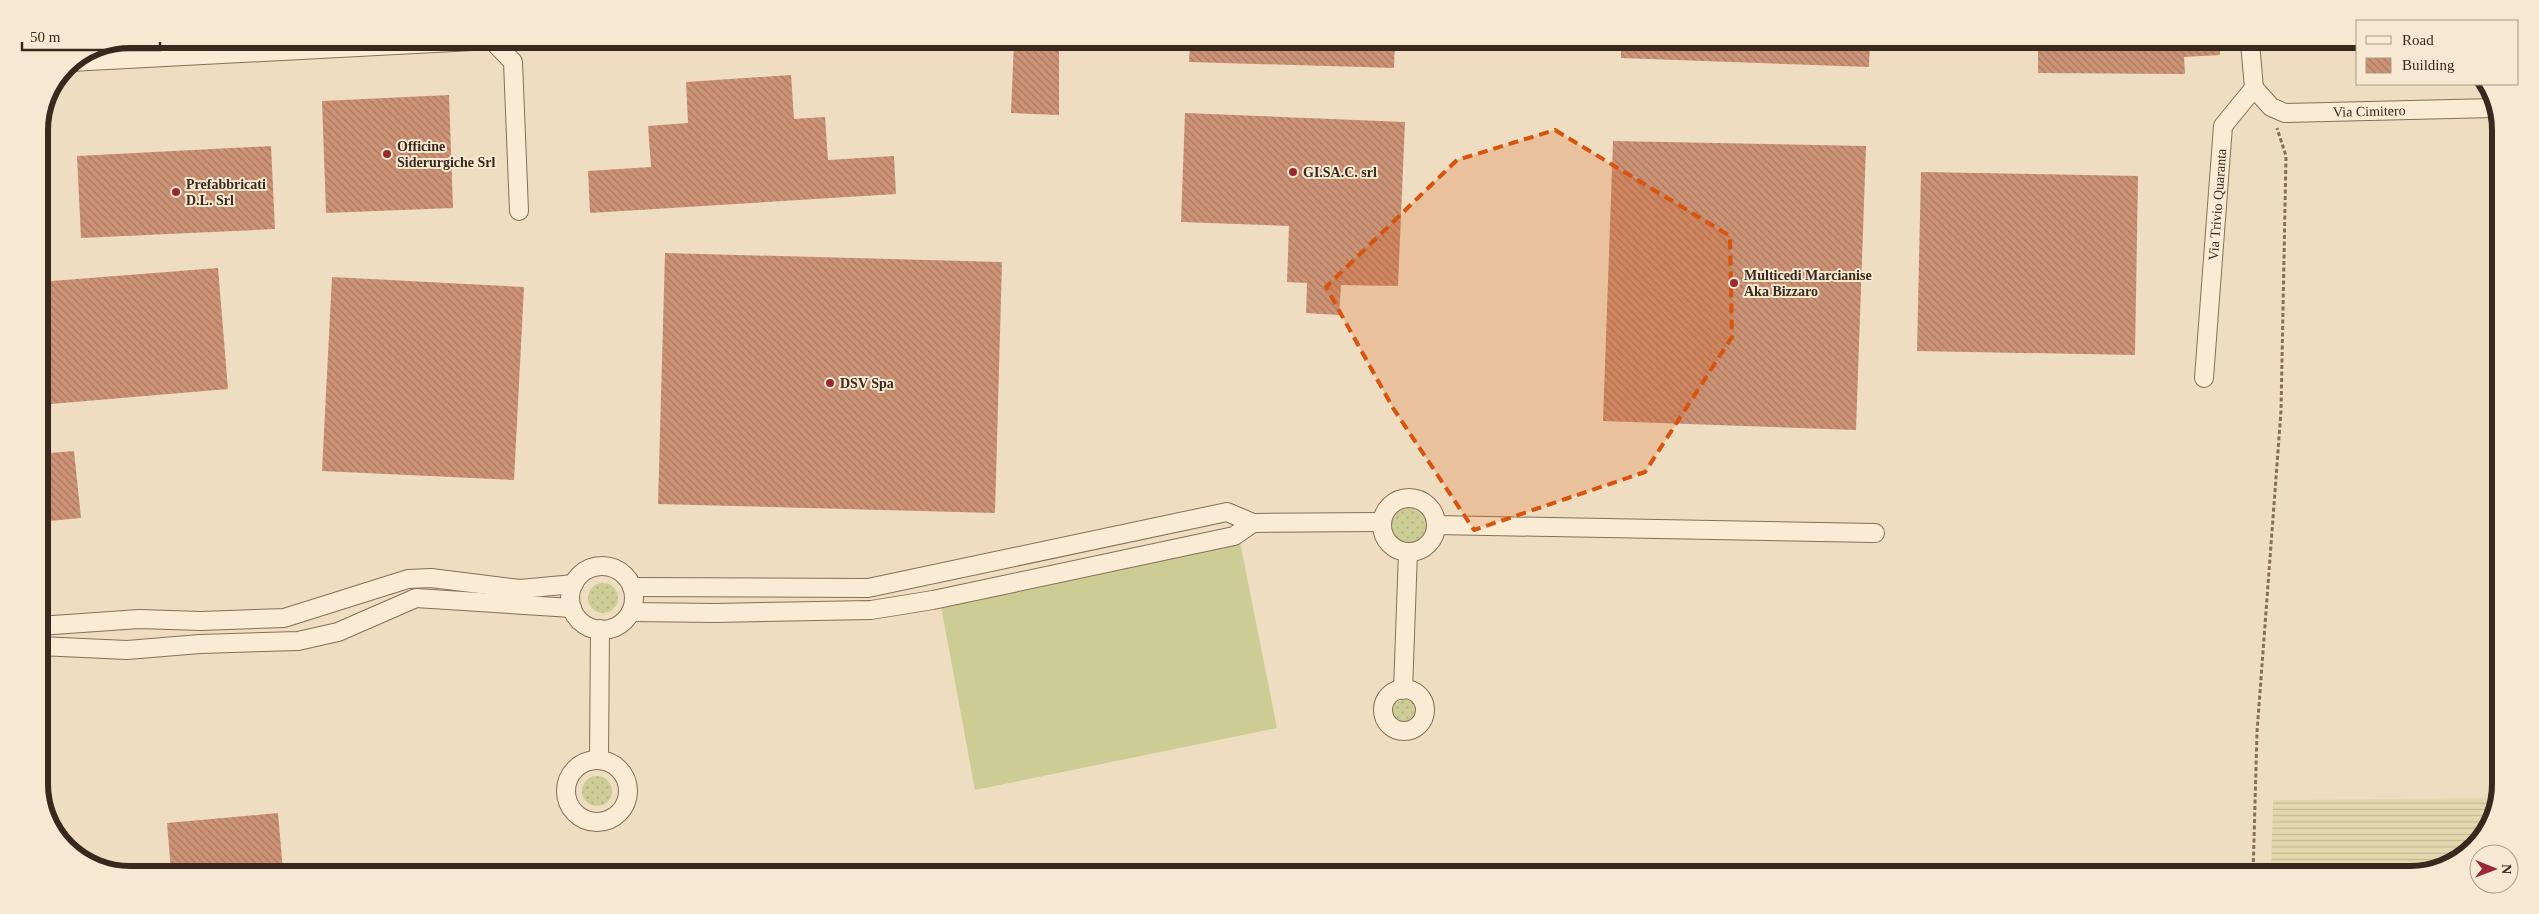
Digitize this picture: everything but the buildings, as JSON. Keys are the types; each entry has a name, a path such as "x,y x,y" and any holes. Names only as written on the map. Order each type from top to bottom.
{"street":[{"path":"84,61 339,48"},
{"path":"500,48 513,62 519,211"},
{"path":"2250,48 2254,88 2271,107"},
{"name":"Via Trivio Quaranta","path":"2204,378 2224,126 2254,88"},
{"name":"Via Cimitero","path":"2271,107 2285,112 2488,108"},
{"path":"1406,497 1424,502 1431,508 1436,525 1430,541 1416,551 1408,552 1400,551 1386,540 1381,522 1389,505 1406,497"},
{"path":"632,587 868,588 1227,512 1253,523 1381,522"},
{"path":"631,612 716,613 870,610 933,600 1234,536 1253,523"},
{"path":"1436,525 1875,533"},
{"path":"1403,690 1408,552"},
{"path":"604,566 620,571 632,587 634,604 631,612 618,625 600,629 583,623 572,608 571,592 574,584 580,575 589,569 604,566"},
{"path":"48,625 139,619 201,621 284,618 408,579 431,578 520,589 574,584"},
{"path":"48,646 127,650 200,644 298,641 338,632 416,598 572,608"},
{"path":"599,759 600,629"}],"path":[{"path":"2253,866 2257,732 2281,402 2286,156 2271,107"}],"highlighted area":[{"path":"1555,130 1730,236 1732,337 1645,472 1474,530 1393,408 1326,287 1457,160"}],"shaded area":[{"path":"2490,798 2483,821 2471,839 2459,850 2436,862 2410,866 2271,866 2273,800"}],"green space":[{"path":"1409,504 1417,506 1426,514 1430,525 1428,533 1420,542 1409,546 1401,544 1392,536 1388,525 1390,517 1398,508"},
{"path":"1240,542 1277,728 975,790 941,606"},
{"path":"603,583 613,588 618,598 613,608 603,613 593,608 588,598 593,588"},
{"path":"1404,698 1413,702 1417,711 1413,720 1404,724 1395,720 1391,711 1395,702"},
{"path":"597,776 607,781 612,791 607,801 597,806 587,801 582,791 587,781"}],"place":[{"name":"Officine Siderurgiche Srl","path":"387,154"},
{"name":"GI.SA.C. srl","path":"1293,172"},
{"name":"Prefabbricati D.L. Srl","path":"176,192"},
{"name":"Multicedi Marcianise Aka Bizzaro","path":"1734,283"},
{"name":"DSV Spa","path":"830,383"}]}
